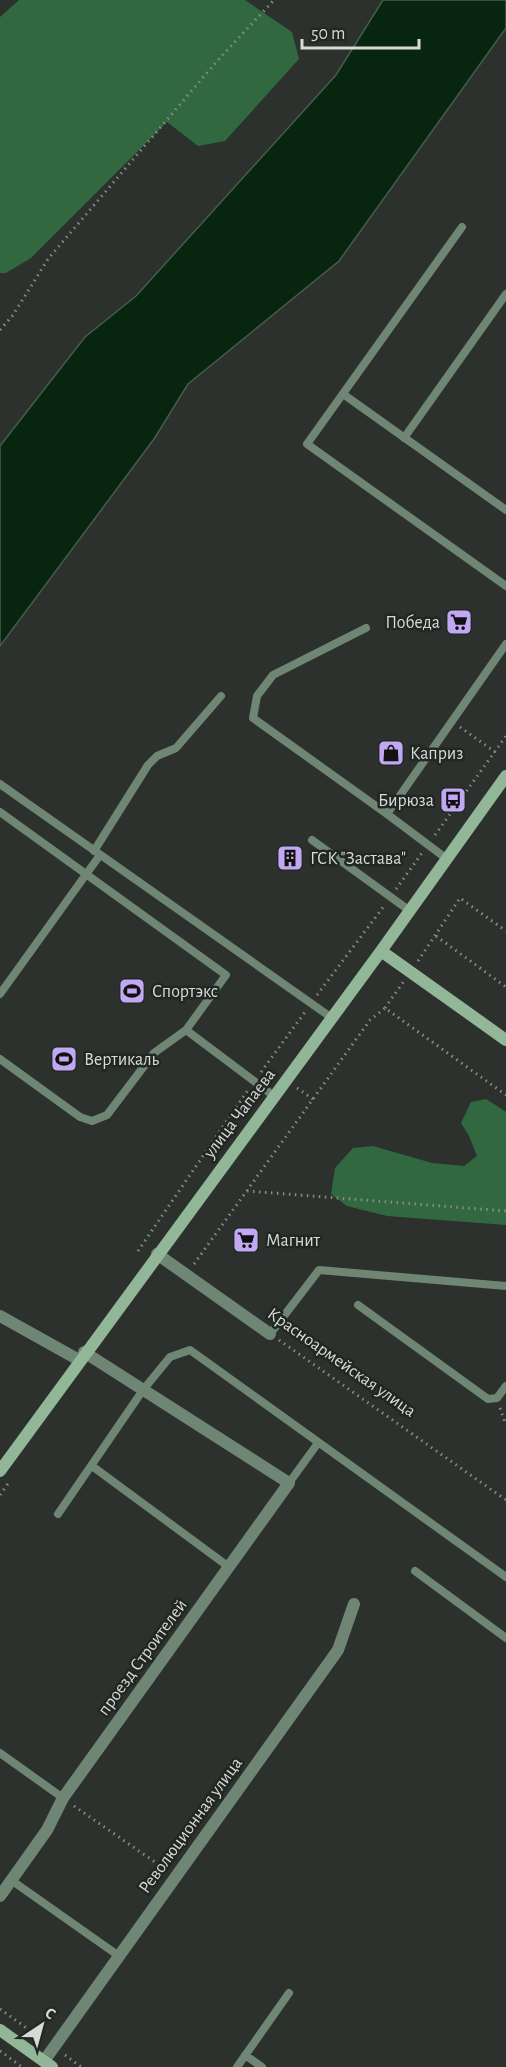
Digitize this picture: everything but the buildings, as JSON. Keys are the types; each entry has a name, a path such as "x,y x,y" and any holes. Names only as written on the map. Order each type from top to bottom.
{"street":[{"name":"улица Чапаева","path":"0,1471 82,1356 381,951 506,776"},
{"path":"381,951 506,1040"},
{"name":"Красноармейская улица","path":"157,1254 270,1334"},
{"path":"0,1316 82,1356 144,1390 289,1483"},
{"name":"проезд Строителей","path":"0,1896 47,1830 63,1798 289,1483"},
{"name":"Революционная улица","path":"48,2064 54,2047 338,1650 354,1604"},
{"path":"0,2030 48,2064"}],"lane":[{"path":"462,227 307,444 503,584 506,573"},
{"path":"404,438 506,294"},
{"path":"343,394 506,510"},
{"path":"366,628 273,675 257,696 253,718 447,859"},
{"path":"387,814 506,644"},
{"path":"0,994 86,875 148,765 157,756 176,748 221,696"},
{"path":"0,784 332,1018"},
{"path":"0,812 226,975 186,1030 154,1053 107,1115 92,1121 80,1117 0,1059"},
{"path":"312,840 410,911"},
{"path":"186,1030 274,1096"},
{"path":"270,1334 319,1270 506,1286"},
{"path":"358,1305 488,1399 497,1398 506,1386"},
{"path":"58,1514 144,1390 170,1357 190,1350 506,1577"},
{"name":"проезд Строителей","path":"289,1483 318,1443"},
{"path":"92,1466 229,1567"},
{"path":"415,1570 506,1638"},
{"path":"0,1753 63,1798"},
{"path":"11,1880 119,1956"},
{"path":"237,2067 289,1993"},
{"path":"245,2055 262,2067"}],"path":[{"path":"0,330 13,315 48,260 218,60 274,0"},
{"path":"453,722 495,752"},
{"path":"138,1251 255,1081 506,736"},
{"path":"506,931 460,898 440,925 436,936 506,987"},
{"path":"186,1274 370,1020 385,1008 506,1095"},
{"path":"286,1080 313,1099"},
{"path":"247,1191 506,1211"},
{"name":"Красноармейская улица","path":"270,1334 506,1500"},
{"path":"497,1398 506,1425"},
{"path":"63,1798 176,1876"},
{"path":"0,2008 81,2067"},
{"path":"0,2051 22,2067"}],"green space":[{"path":"19,0 245,0 292,32 299,59 225,141 198,146 167,122 31,258 6,273 0,273 0,17"},
{"path":"486,1099 506,1112 506,1225 387,1216 347,1206 331,1194 335,1168 353,1148 373,1146 432,1163 464,1166 477,1156 461,1123 471,1102"}],"shaded area":[{"path":"383,0 506,0 506,28 339,261 188,384 154,439 0,646 0,446 85,337 136,296 336,75"}],"place":[{"name":"Победа","path":"459,622"},
{"name":"Каприз","path":"391,753"},
{"name":"Бирюза","path":"453,800"},
{"name":"ГСК \"Застава\"","path":"290,858"},
{"name":"Спортэкс","path":"132,991"},
{"name":"Вертикаль","path":"64,1059"},
{"name":"Магнит","path":"246,1240"}]}
